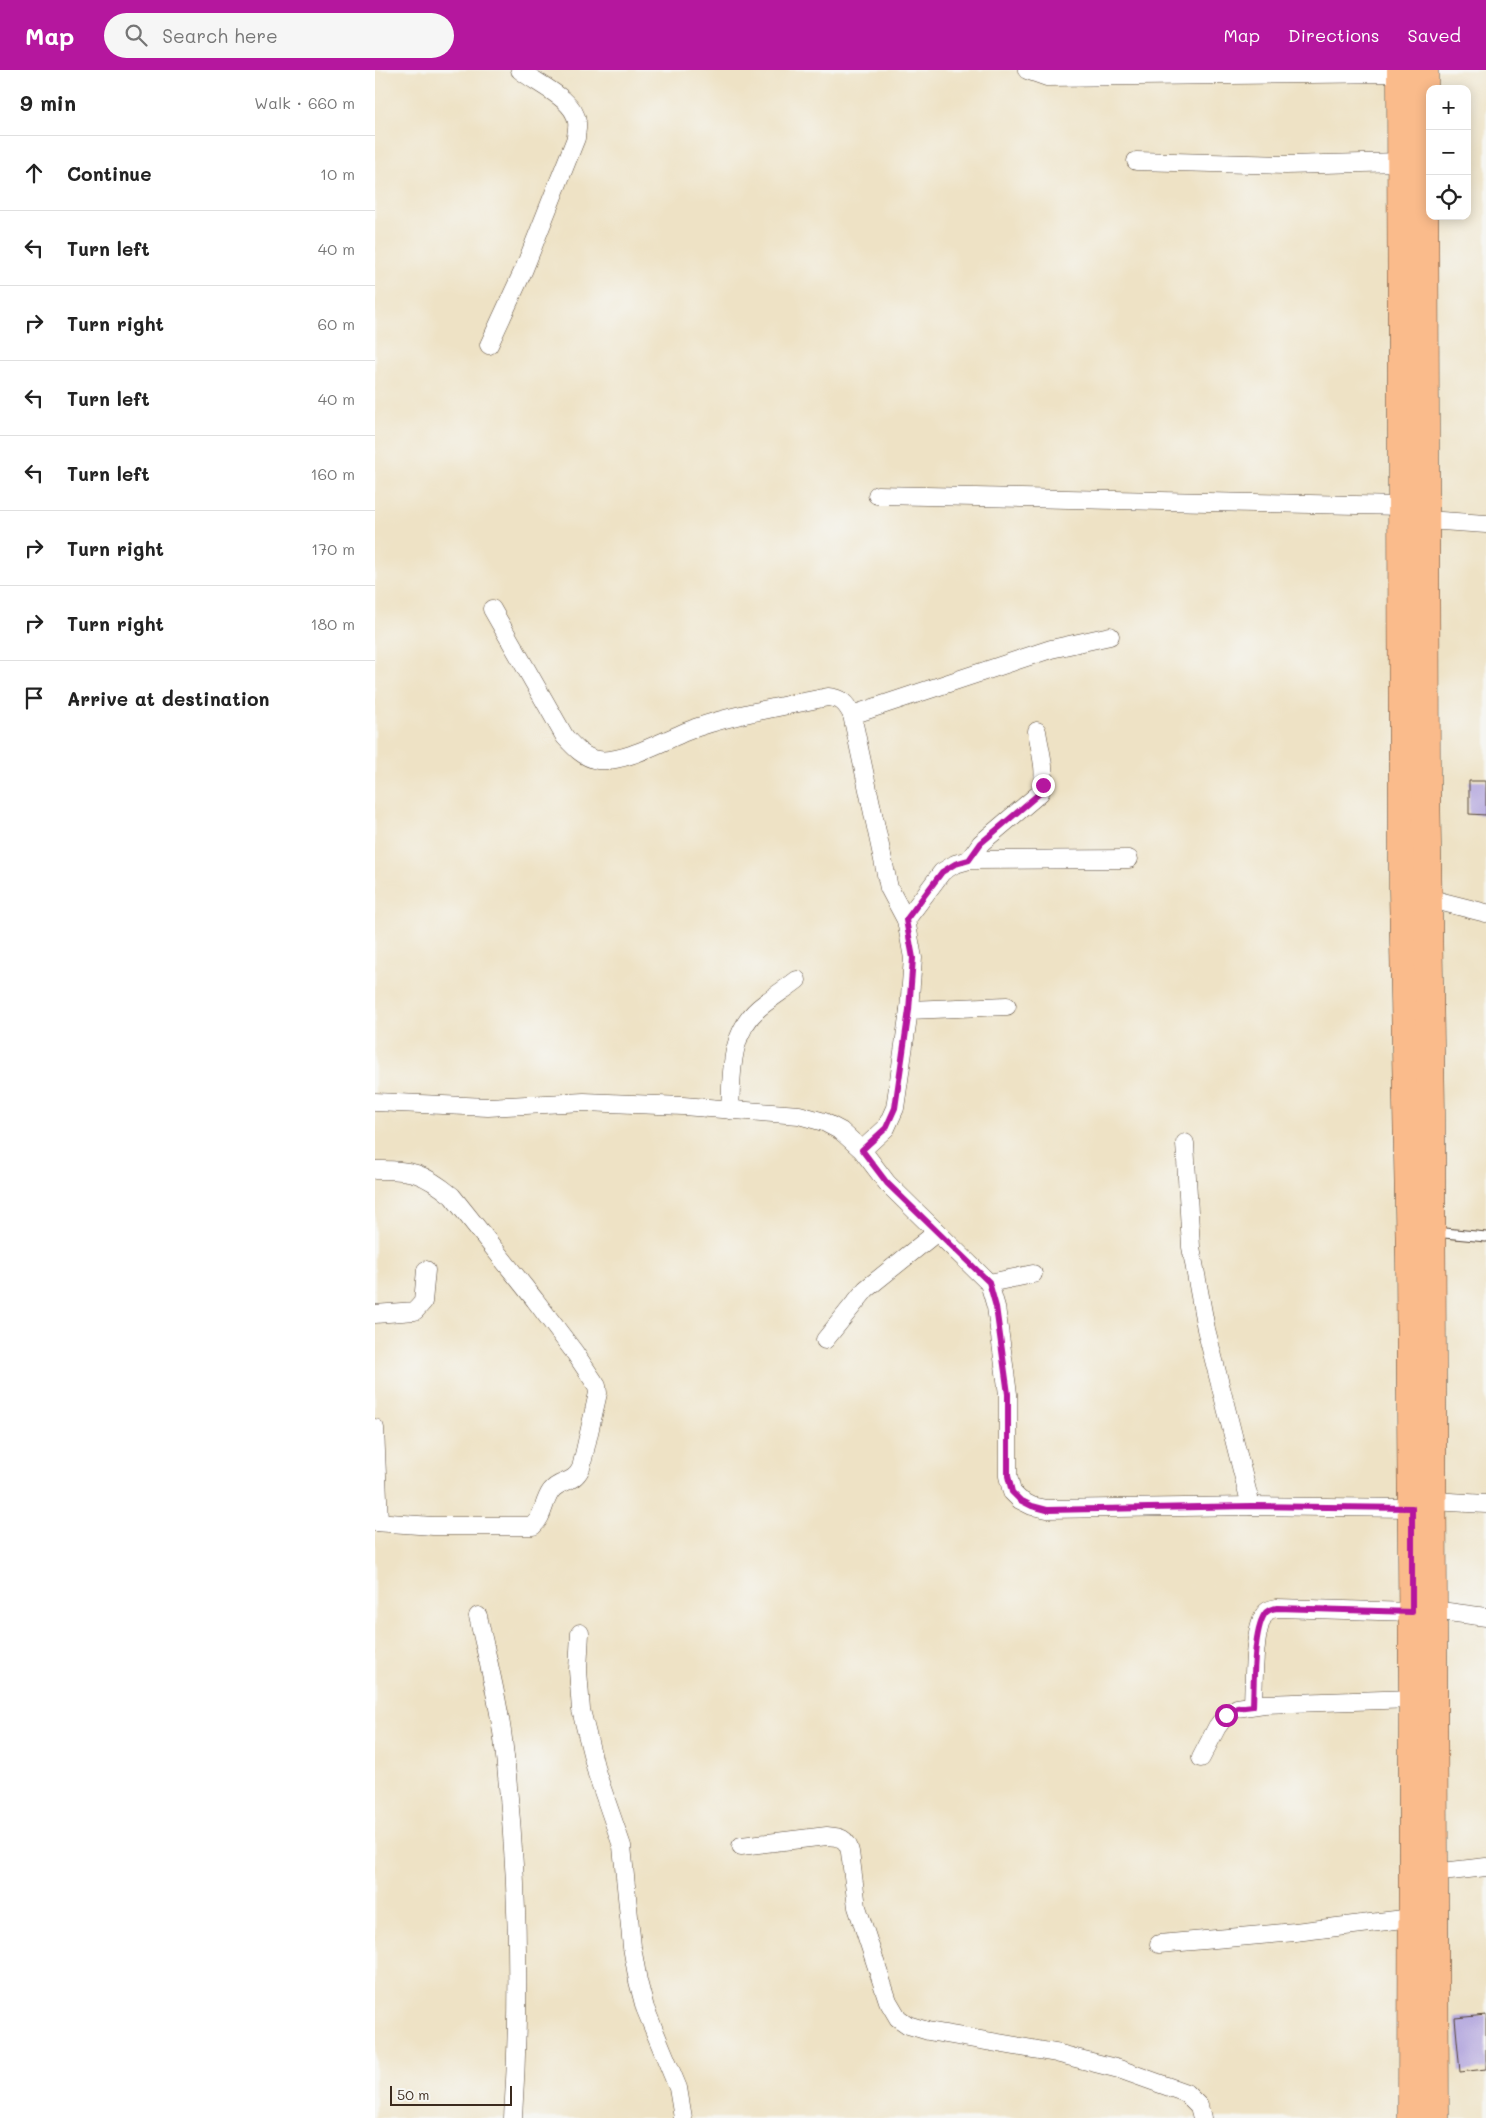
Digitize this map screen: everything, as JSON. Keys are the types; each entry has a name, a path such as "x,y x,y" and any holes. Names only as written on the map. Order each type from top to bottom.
{"main road":[{"path":"1409,71 1401,162 1403,880 1410,1262 1422,1504"},
{"path":"1409,71 1426,520 1427,898 1431,1232 1422,1504 1422,1611 1433,1874 1435,2118"},
{"path":"1412,2118 1413,1699 1422,1611"}],"street":[{"path":"489,344 524,269 576,138 577,122 574,111 566,101 520,70"},
{"path":"1027,70 1047,76 1409,71"},
{"path":"1136,161 1286,165 1401,162"},
{"path":"877,496 1402,506"},
{"path":"1426,520 1486,524"},
{"path":"492,609 565,736 579,752 597,760 617,760 696,727 747,713 828,697 839,698 847,704 852,715 889,888 895,903 906,920 913,958 909,1010 895,1108 886,1128 862,1150"},
{"path":"852,715 1051,648 1110,636"},
{"path":"969,860 981,843 1040,793 1044,772 1037,732"},
{"path":"906,920 942,872 955,864 969,860 1129,859"},
{"path":"1427,898 1486,913"},
{"path":"730,1110 733,1059 737,1040 745,1024 758,1009 797,980"},
{"path":"909,1010 1007,1006"},
{"path":"375,1102 488,1107 584,1102 730,1110 799,1115 824,1122 841,1131 862,1150 887,1183 989,1282 996,1307 1008,1394 1008,1476 1012,1492 1020,1500 1032,1506 1047,1510 1486,1504"},
{"path":"1185,1143 1191,1247 1205,1320 1251,1506"},
{"path":"375,1170 393,1169 415,1173 436,1183 452,1196 555,1325 597,1386 598,1393 581,1468 577,1476 570,1482 554,1487 549,1492 542,1513 533,1526 433,1526 377,1522 375,1428"},
{"path":"825,1340 866,1289 937,1232"},
{"path":"375,1314 415,1311 423,1302 426,1270"},
{"path":"989,1282 1033,1274"},
{"path":"1253,1706 1257,1640 1261,1622 1265,1614 1270,1610 1277,1608 1422,1611 1486,1617"},
{"path":"478,1616 503,1738 510,1809 517,1943 516,2066 513,2118"},
{"path":"579,1633 578,1670 581,1710 597,1774 622,1846 632,1947 638,1981 652,2026 678,2088 683,2118"},
{"path":"1201,1758 1217,1727 1226,1715 1237,1708 1413,1699"},
{"path":"741,1846 827,1836 839,1836 844,1839 851,1852 857,1907 888,2001 898,2018 908,2025 929,2031 1056,2053 1119,2068 1186,2093 1199,2106 1202,2118"},
{"path":"1433,1874 1486,1867"},
{"path":"1159,1944 1295,1932 1412,1918"}],"lane":[{"path":"1431,1232 1486,1237"}],"building":[{"path":"1469,781 1486,781 1486,815 1469,814"},
{"path":"1486,2015 1486,2069 1460,2072 1455,2018"}],"route":[{"path":"1043,785 1040,793 981,843 969,860 955,864 942,872 906,920 913,958 909,1010 895,1108 886,1128 862,1150 887,1183 989,1282 996,1307 1008,1394 1008,1476 1012,1492 1020,1500 1047,1510 1251,1506 1412,1508 1412,1612 1277,1608 1270,1610 1265,1614 1261,1622 1257,1640 1253,1706 1237,1708 1226,1715"}]}
